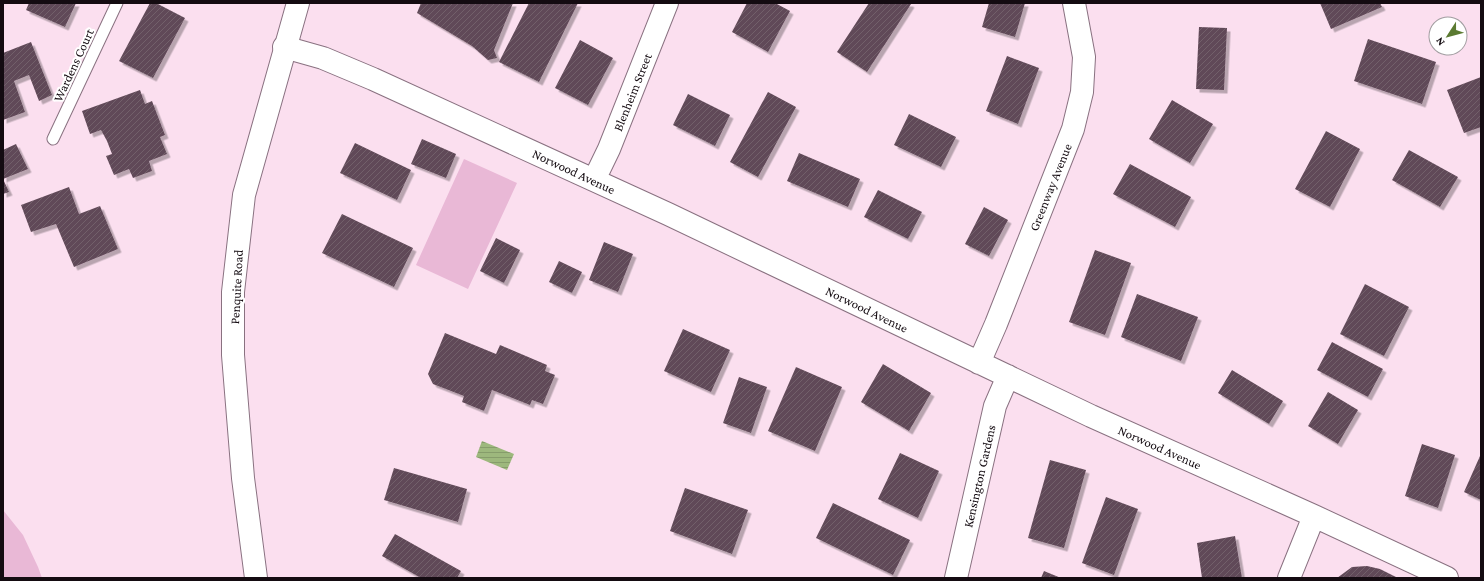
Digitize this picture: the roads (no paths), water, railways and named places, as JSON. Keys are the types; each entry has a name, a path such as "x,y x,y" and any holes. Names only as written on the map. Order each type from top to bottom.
{"street":[{"name":"Penquite Road","path":"256,578 243,478 233,355 233,292 244,195 284,47 298,3"},
{"name":"Blenheim Street","path":"594,180 609,149 667,3"},
{"name":"Greenway Avenue","path":"979,363 996,324 1073,129 1082,92 1084,57 1074,3"},
{"name":"Norwood Avenue","path":"284,47 323,58 373,79 668,214 1092,416 1447,578"},
{"name":"Kensington Gardens","path":"956,578 995,406 1008,376"},
{"path":"1289,578 1314,516"}],"lane":[{"name":"Wardens Court","path":"53,139 117,3"}]}
